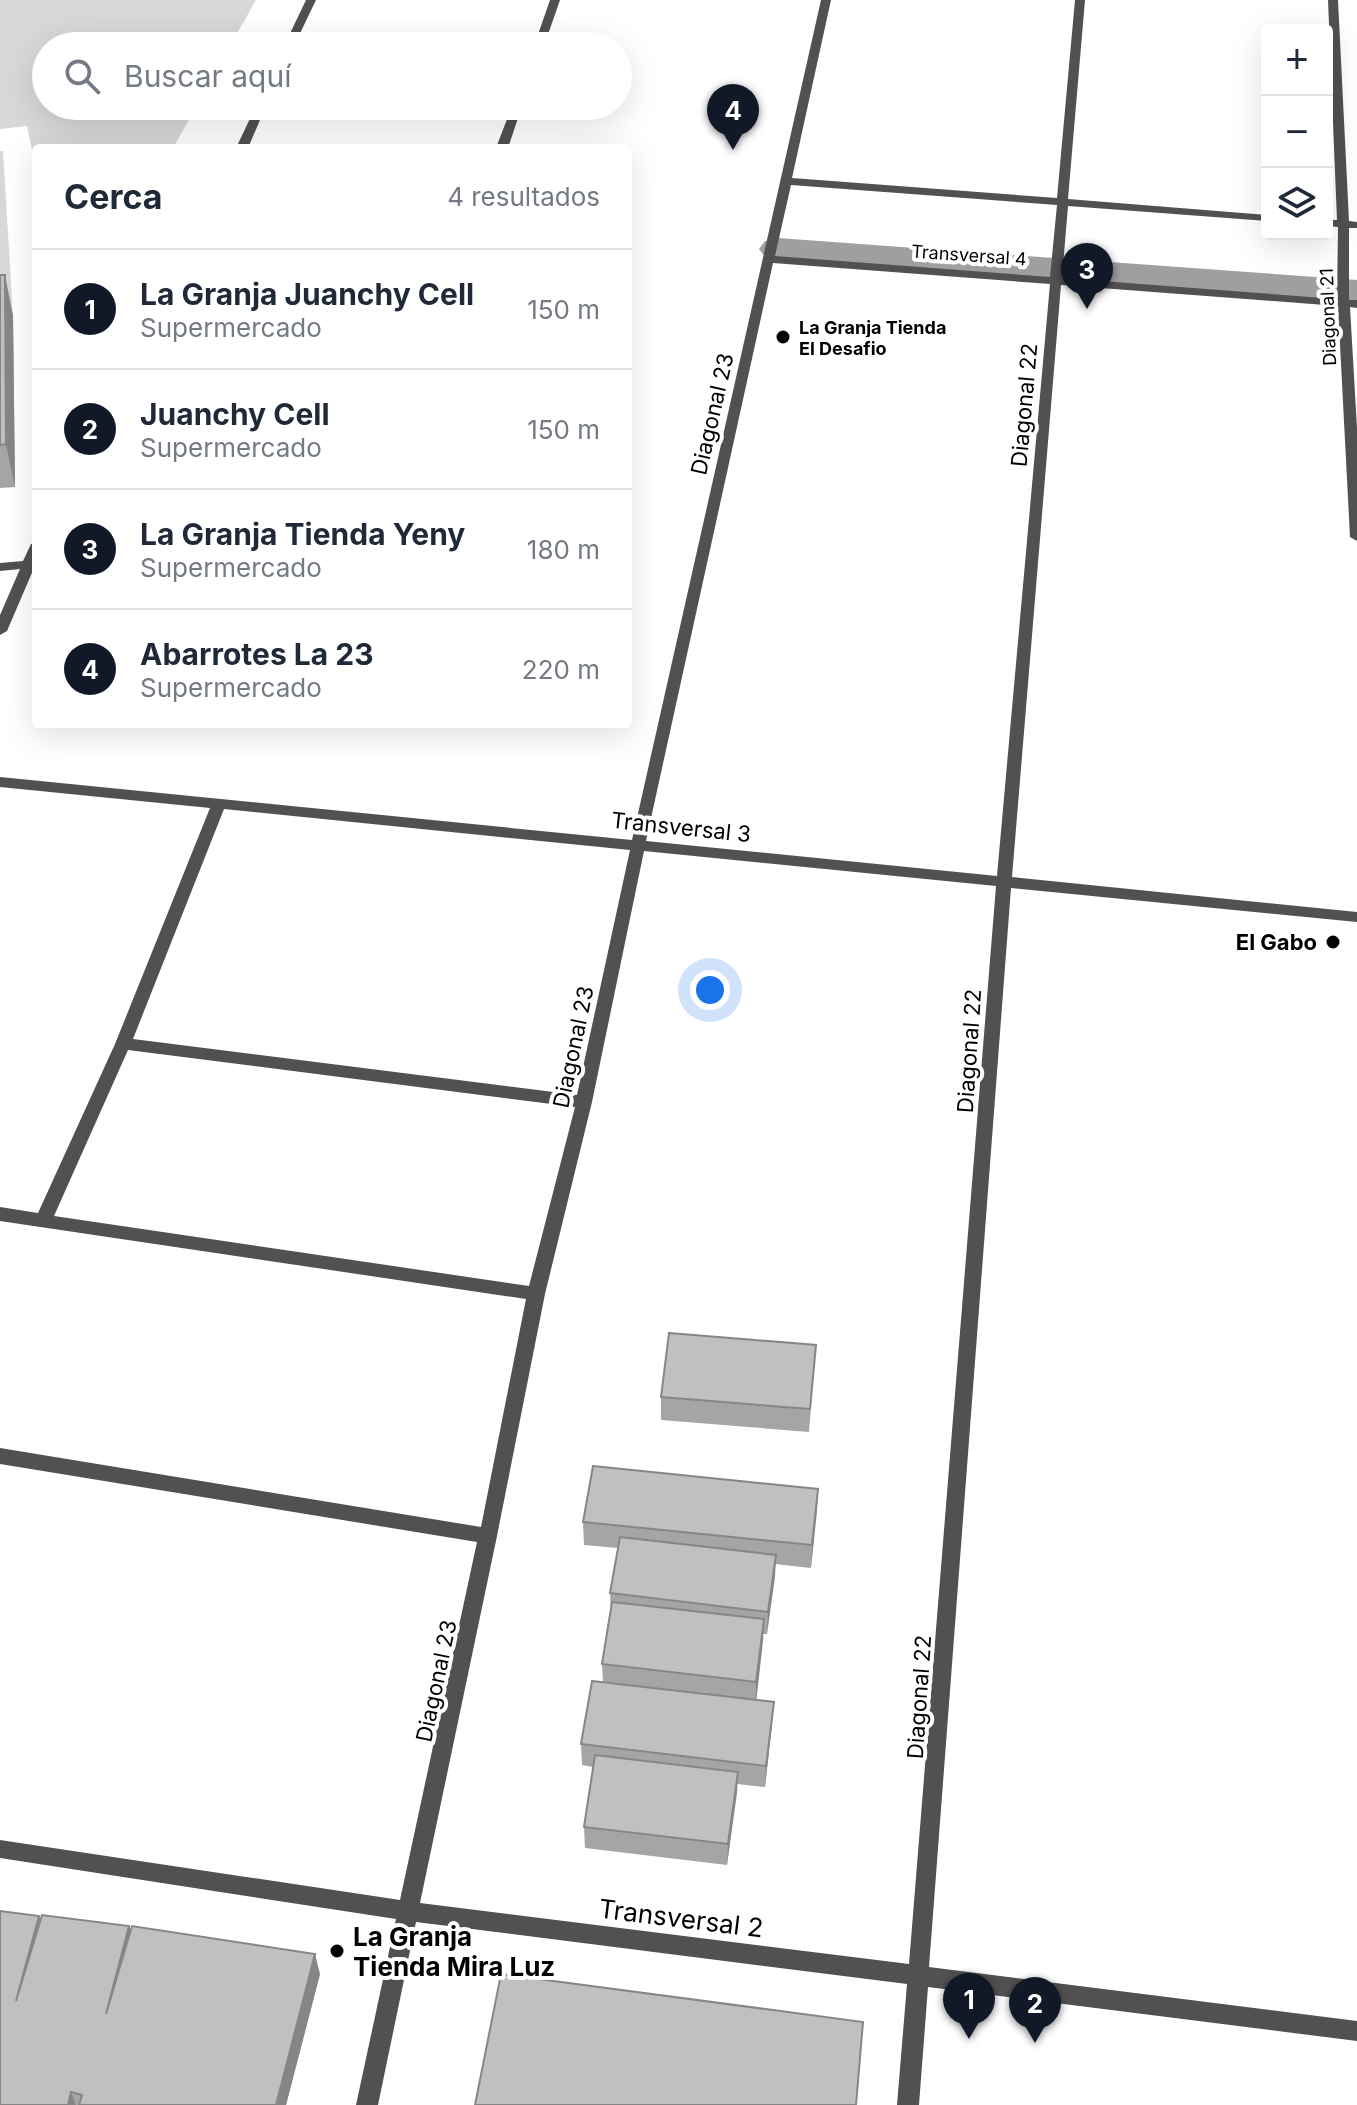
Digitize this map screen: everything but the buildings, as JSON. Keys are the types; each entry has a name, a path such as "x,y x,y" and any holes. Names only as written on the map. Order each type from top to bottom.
{"street":[{"path":"296,32 311,0"},
{"path":"544,32 555,0"},
{"name":"Diagonal 23","path":"367,2105 410,1911 536,1294 584,1102 826,0"},
{"name":"Diagonal 22","path":"908,2105 1004,881 1080,0"},
{"name":"Diagonal 21","path":"1333,0 1357,537"},
{"path":"244,144 255,120"},
{"path":"503,144 512,120"},
{"path":"786,181 1261,218"},
{"path":"1333,223 1357,225"},
{"name":"Transversal 4","path":"769,259 1057,275 1348,300"},
{"path":"0,567 32,563"},
{"path":"0,631 32,565"},
{"name":"Transversal 3","path":"2,786 219,803 1357,917"},
{"path":"43,1221 123,1044 219,803"},
{"path":"123,1044 584,1102"},
{"path":"0,1214 536,1294"},
{"path":"0,1456 488,1536"},
{"name":"Transversal 2","path":"0,1849 410,1911 1357,2031"}],"shaded area":[{"path":"0,0 256,0 238,32 32,32 32,120 189,120 175,144 32,144 32,150 27,126 0,129"},
{"path":"0,151 3,151 13,316 0,317"}],"waterway":[{"path":"778,249 1357,292"}],"place":[{"name":"Abarrotes La 23","path":"733,150"},
{"name":"La Granja Tienda Yeny","path":"1087,309"},
{"name":"La Granja Tienda El Desafio","path":"783,337"},
{"name":"El Gabo","path":"1333,942"},
{"name":"La Granja Tienda Mira Luz","path":"337,1951"},
{"name":"La Granja Juanchy Cell","path":"969,2039"},
{"name":"Juanchy Cell","path":"1035,2043"}]}
